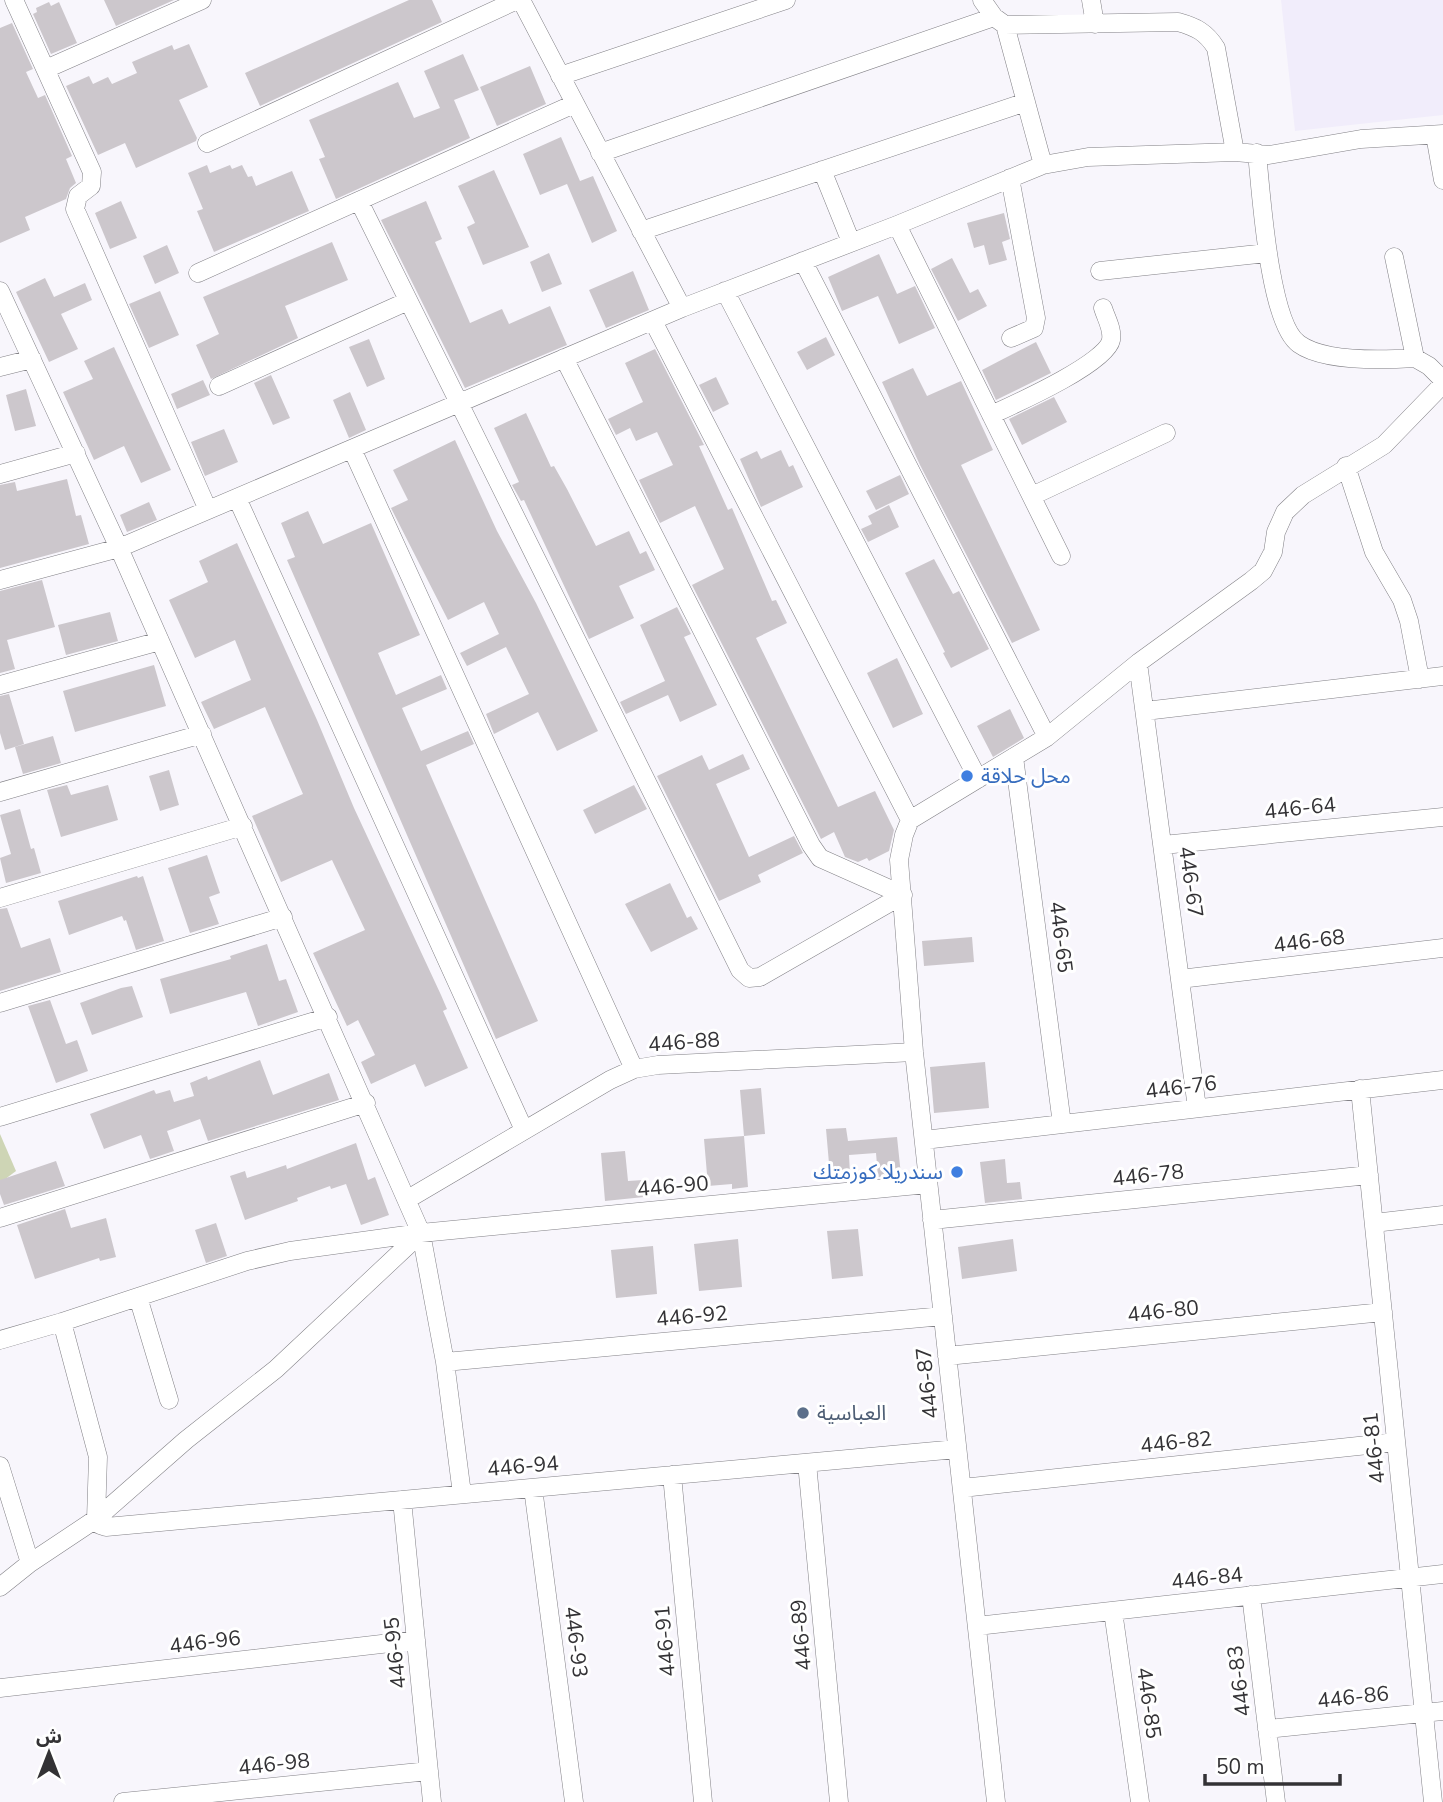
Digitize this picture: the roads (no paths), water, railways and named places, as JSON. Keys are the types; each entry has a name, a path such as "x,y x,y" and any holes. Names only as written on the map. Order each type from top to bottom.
{"street":[{"path":"14,0 92,172 91,186 78,196 75,209 208,510"},
{"path":"46,69 202,0"},
{"path":"207,144 519,0 682,308"},
{"path":"560,75 786,0"},
{"path":"982,0 999,21 1026,102 1043,165"},
{"path":"1091,0 1095,24"},
{"path":"600,153 999,21 1095,24 1178,22 1195,27 1208,35 1216,48 1235,152"},
{"path":"641,230 1026,102"},
{"path":"198,273 574,104"},
{"path":"0,580 119,548 682,308 1043,165 1088,158 1291,152 1361,139 1439,135 1443,180"},
{"path":"653,321 910,820 1046,737 1138,663 1264,571 1273,552 1276,532 1285,512 1303,495 1384,445 1443,382 1429,366 1415,358 1360,359 1311,352 1296,343 1286,330 1267,253 1257,153"},
{"path":"822,170 851,242"},
{"path":"1010,178 1036,318 1034,328 1011,338"},
{"path":"359,201 740,970 749,978 760,977 903,895"},
{"path":"897,225 1061,556"},
{"path":"1100,271 1267,253"},
{"path":"1394,257 1415,358"},
{"path":"803,261 1046,737"},
{"path":"0,291 119,548 408,1199 421,1233 445,1362 462,1494"},
{"path":"725,291 978,779"},
{"path":"219,386 408,301"},
{"path":"992,415 1075,373 1098,358 1111,341 1111,331 1102,308"},
{"path":"564,358 811,845 820,858 903,895"},
{"path":"0,367 32,359"},
{"path":"1031,496 1166,433"},
{"path":"352,449 635,1069"},
{"path":"0,474 76,453"},
{"path":"1346,466 1374,552 1402,600 1420,678"},
{"path":"237,498 524,1130"},
{"path":"0,685 160,641"},
{"name":"446-67","path":"1138,663 1197,1108"},
{"path":"1145,711 1443,676"},
{"path":"0,792 202,734"},
{"name":"446-65","path":"1014,757 1062,1124"},
{"name":"446-64","path":"1163,845 1443,817"},
{"name":"446-87","path":"910,820 904,835 900,860 914,1052 996,1802"},
{"path":"0,898 243,826"},
{"path":"0,1003 283,917"},
{"name":"446-68","path":"1180,979 1443,948"},
{"path":"0,1117 328,1017"},
{"name":"446-88","path":"408,1199 610,1080 635,1069 658,1065 914,1052"},
{"name":"446-76","path":"924,1140 1443,1080"},
{"name":"446-81","path":"1360,1089 1433,1802"},
{"path":"0,1218 366,1103"},
{"name":"446-78","path":"932,1220 1368,1175"},
{"name":"446-90","path":"0,1340 247,1261 290,1251 421,1233 928,1184"},
{"path":"1374,1223 1443,1215"},
{"path":"0,1587 30,1563 96,1519 186,1440 276,1369 421,1233"},
{"path":"138,1297 169,1400"},
{"name":"446-80","path":"947,1356 1382,1312"},
{"name":"446-92","path":"445,1362 943,1316"},
{"path":"62,1322 98,1457 96,1519"},
{"name":"446-82","path":"962,1488 1396,1442"},
{"name":"446-94","path":"96,1519 100,1525 106,1527 957,1449"},
{"name":"446-89","path":"807,1463 839,1802"},
{"path":"0,1466 30,1563"},
{"name":"446-91","path":"672,1475 704,1802"},
{"name":"446-93","path":"533,1488 574,1802"},
{"name":"446-95","path":"402,1500 432,1802"},
{"name":"446-84","path":"977,1626 1443,1574"},
{"name":"446-83","path":"1251,1595 1276,1802"},
{"name":"446-85","path":"1113,1611 1140,1802"},
{"name":"446-96","path":"0,1688 416,1640"},
{"name":"446-86","path":"1267,1729 1443,1711"},
{"name":"446-98","path":"123,1802 429,1771"}],"place":[{"name":"محل حلاقة","path":"967,776"},
{"name":"سندريلا كوزمتك","path":"957,1172"},
{"name":"العباسية","path":"803,1413"}]}
